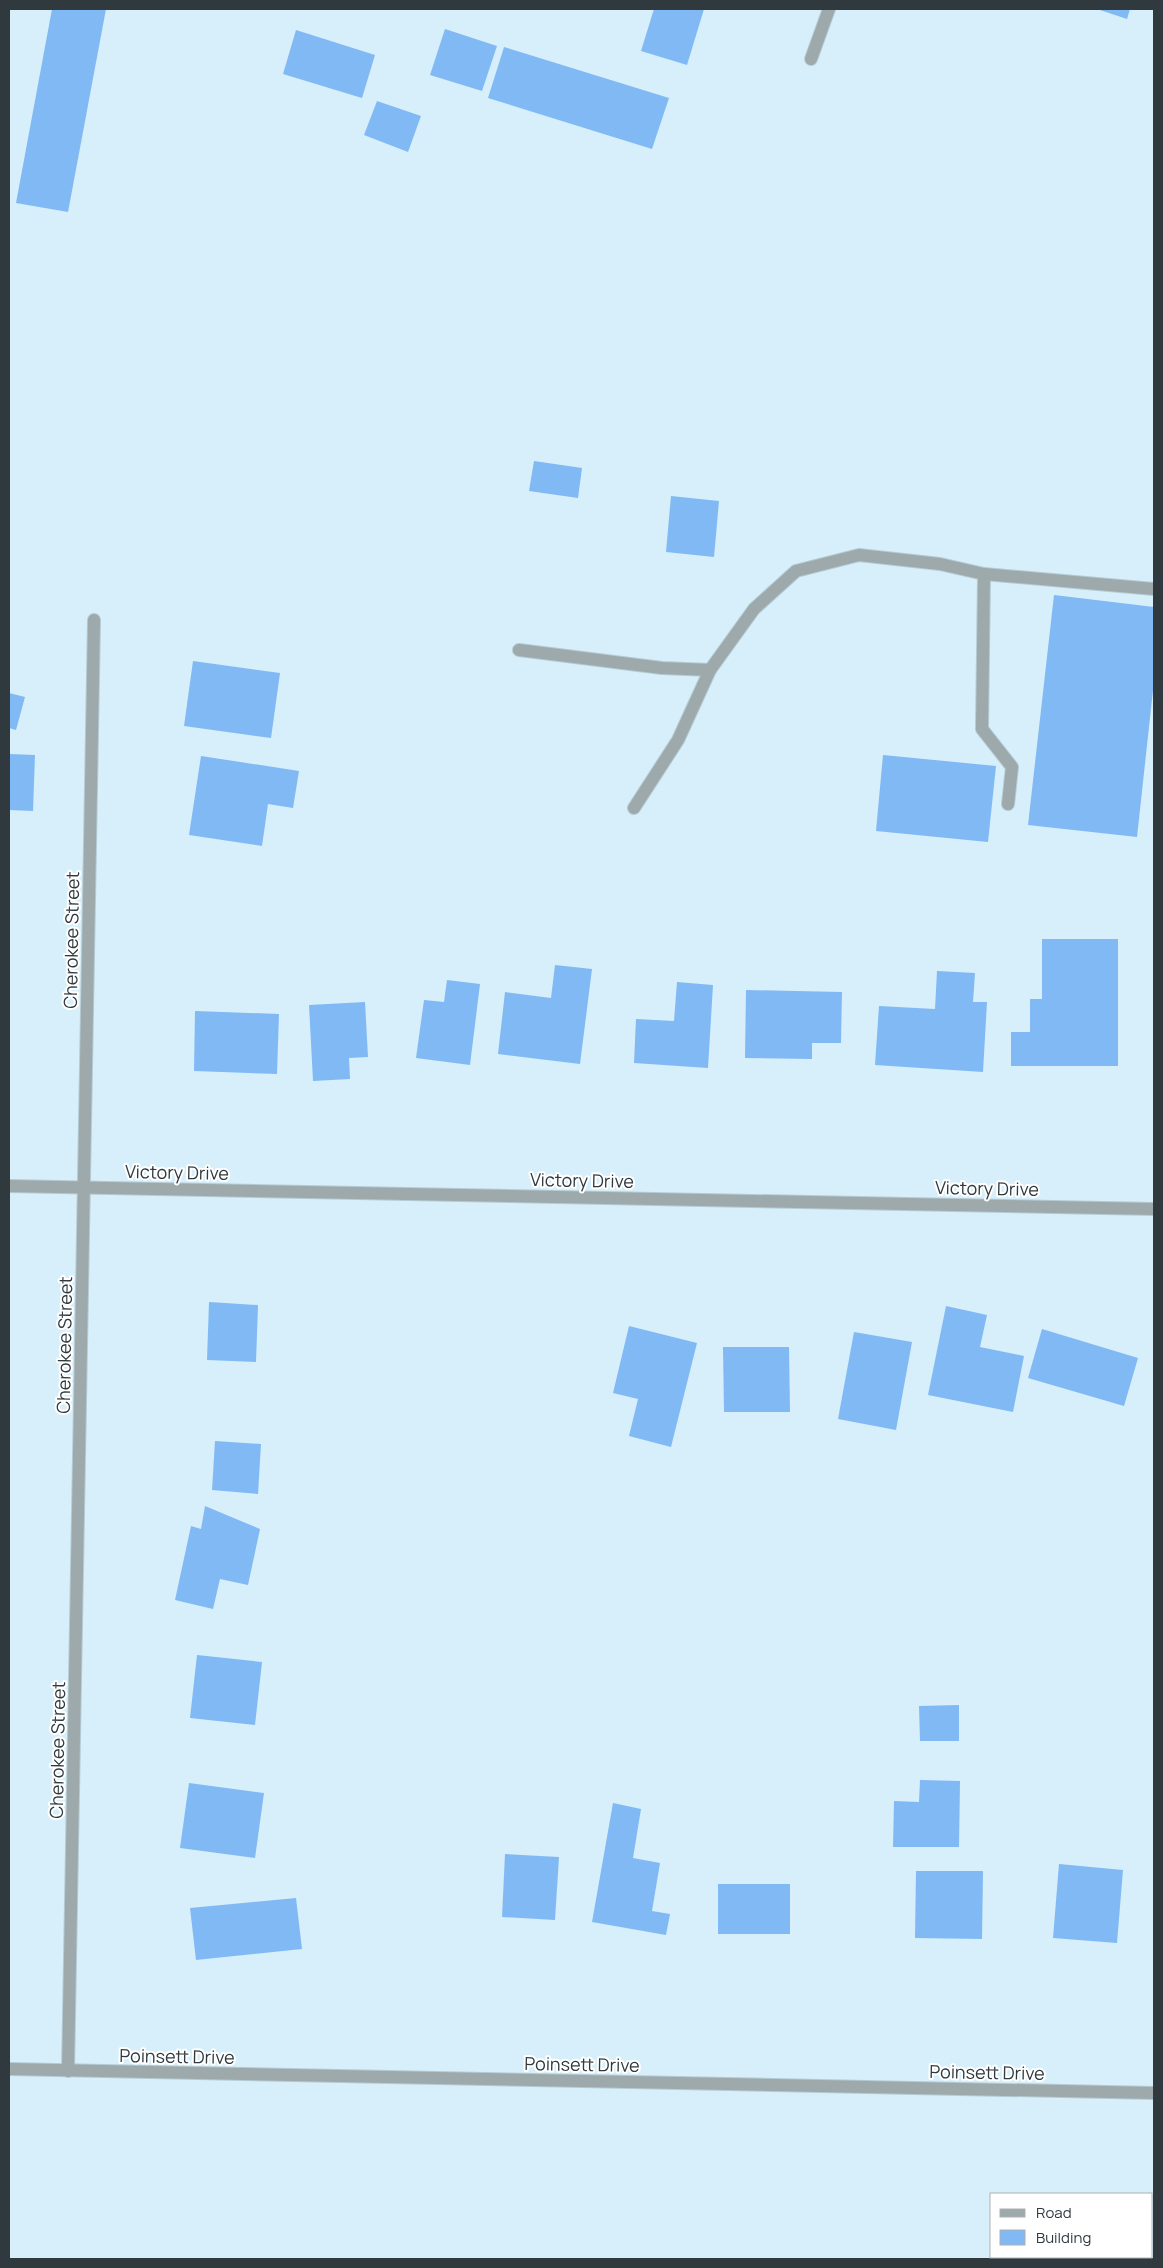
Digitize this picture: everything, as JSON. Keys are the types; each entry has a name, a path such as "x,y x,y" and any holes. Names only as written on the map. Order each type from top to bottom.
{"street":[{"path":"811,59 829,9"},
{"path":"634,808 678,740 710,670 754,609 796,571 859,555 940,564 984,574 1154,589"},
{"path":"984,574 982,729 1012,767 1008,804"},
{"name":"Cherokee Street","path":"68,2071 94,620"},
{"path":"519,650 662,668 710,670"},
{"name":"Victory Drive","path":"9,1186 1154,1209"},
{"name":"Poinsett Drive","path":"9,2069 1154,2093"}],"building":[{"path":"52,9 106,9 68,212 16,203"},
{"path":"654,9 704,9 687,65 641,51"},
{"path":"1097,9 1130,9 1127,19"},
{"path":"445,29 497,46 482,91 430,75"},
{"path":"296,30 375,55 362,98 283,74"},
{"path":"504,47 669,98 652,149 488,98"},
{"path":"377,101 421,116 408,152 364,135"},
{"path":"534,461 582,468 578,498 529,491"},
{"path":"671,496 719,501 714,557 666,552"},
{"path":"1054,595 1154,607 1154,681 1137,837 1028,825"},
{"path":"193,661 280,673 271,738 184,726"},
{"path":"9,693 25,697 16,730 9,728"},
{"path":"9,754 35,755 33,811 9,810"},
{"path":"883,755 996,766 988,842 876,831"},
{"path":"201,756 299,771 293,808 268,804 262,846 189,835"},
{"path":"1042,939 1118,939 1118,1066 1011,1066 1011,1032 1030,1032 1030,999 1042,999"},
{"path":"555,965 592,969 580,1064 498,1054 505,992 551,998"},
{"path":"937,971 975,973 973,1002 987,1002 983,1072 875,1065 879,1006 935,1009"},
{"path":"447,980 480,984 470,1065 416,1058 424,1000 444,1002"},
{"path":"677,982 713,985 708,1068 634,1063 636,1019 674,1021"},
{"path":"746,990 842,992 841,1043 812,1043 812,1059 745,1058"},
{"path":"365,1002 368,1057 349,1058 350,1079 313,1081 309,1005"},
{"path":"195,1011 279,1014 277,1074 194,1071"},
{"path":"209,1302 258,1305 256,1362 207,1360"},
{"path":"946,1306 987,1315 980,1347 1024,1356 1013,1412 928,1395"},
{"path":"629,1326 697,1343 671,1447 629,1436 638,1399 613,1393"},
{"path":"1042,1329 1138,1358 1124,1406 1028,1378"},
{"path":"854,1332 912,1342 896,1430 838,1419"},
{"path":"723,1347 789,1347 790,1412 724,1412"},
{"path":"215,1441 261,1444 258,1494 212,1490"},
{"path":"205,1506 260,1529 248,1585 220,1579 213,1609 175,1600 191,1526 201,1529"},
{"path":"197,1655 262,1662 255,1725 190,1718"},
{"path":"959,1705 959,1741 920,1741 919,1706"},
{"path":"920,1780 960,1781 959,1847 893,1847 894,1801 919,1802"},
{"path":"189,1783 264,1793 255,1858 180,1848"},
{"path":"613,1803 641,1809 633,1858 660,1863 652,1911 670,1914 666,1935 592,1922"},
{"path":"505,1854 559,1857 555,1920 502,1917"},
{"path":"1059,1864 1123,1870 1117,1943 1053,1938"},
{"path":"916,1871 983,1871 982,1939 915,1938"},
{"path":"718,1884 790,1884 790,1934 718,1934"},
{"path":"296,1898 302,1949 196,1960 190,1908"}]}
